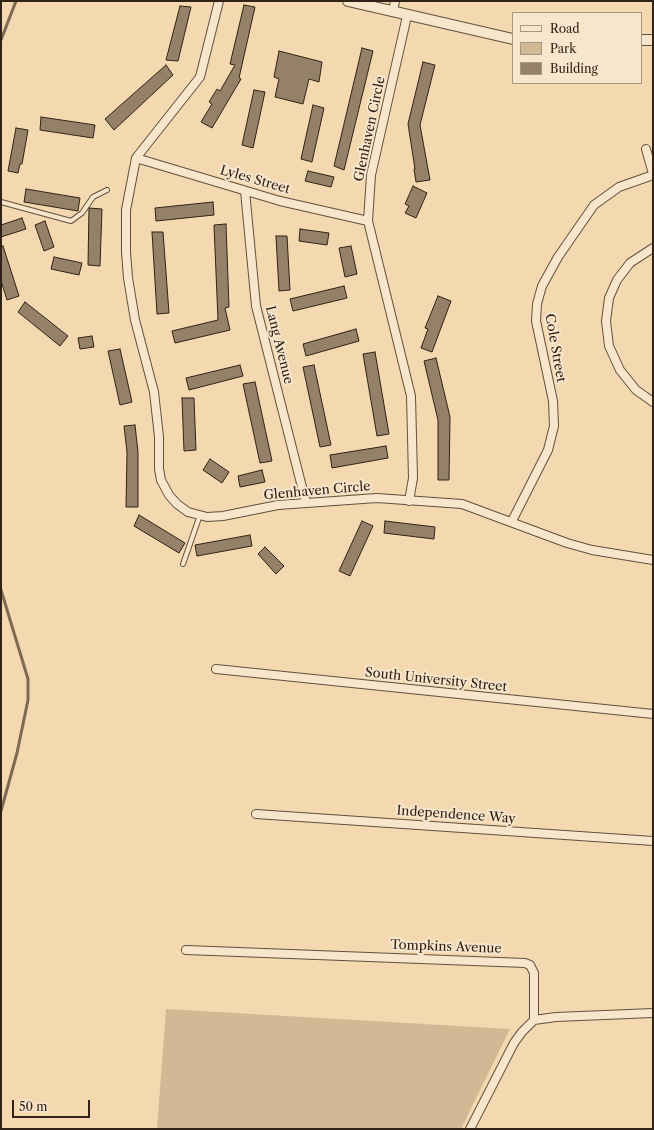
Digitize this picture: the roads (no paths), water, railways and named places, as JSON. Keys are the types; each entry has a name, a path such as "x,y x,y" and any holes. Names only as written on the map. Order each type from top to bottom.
{"street":[{"name":"Glenhaven Circle","path":"218,1 200,77 136,158 126,210 126,252 135,320 154,392 159,437 159,470 161,480 169,495 177,504 188,512 200,515 219,516 278,505 377,498 409,501 413,478 411,396 368,221 371,175 407,16"},
{"path":"348,1 393,11 407,16 512,39"},
{"path":"393,11 395,1"},
{"path":"642,40 653,40"},
{"path":"646,150 653,175"},
{"name":"Lyles Street","path":"136,158 245,191 368,221"},
{"name":"Cole Street","path":"512,521 548,450 554,426 553,401 536,320 537,304 542,286 558,257 594,205 619,187 653,175"},
{"name":"Lang Avenue","path":"245,191 256,306 306,503"},
{"path":"653,248 630,263 617,280 609,298 606,321 610,346 620,370 636,390 653,402"},
{"path":"409,501 462,504 512,521 567,543 592,550 653,560"},
{"name":"South University Street","path":"216,669 653,714"},
{"name":"Independence Way","path":"256,814 653,841"},
{"name":"Tompkins Avenue","path":"186,950 525,963 532,968 534,973 534,1020"},
{"path":"470,1129 514,1043 534,1020 556,1017 653,1013"}],"lane":[{"path":"1,202 71,221 82,212 93,197 107,190"},
{"path":"183,564 200,515"}],"waterway":[{"path":"1,40 16,1"},
{"path":"1,590 28,679 28,700 17,753 1,811"}]}
